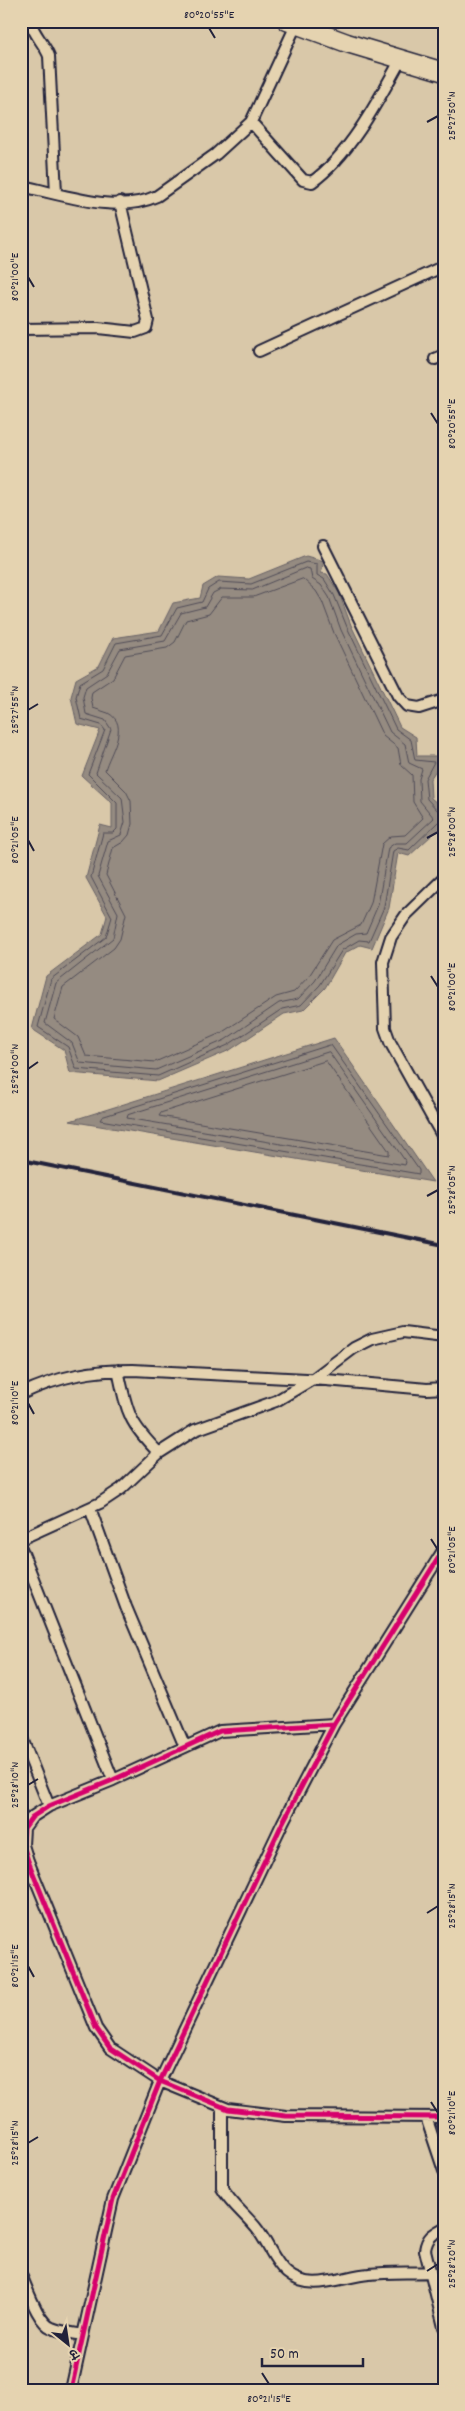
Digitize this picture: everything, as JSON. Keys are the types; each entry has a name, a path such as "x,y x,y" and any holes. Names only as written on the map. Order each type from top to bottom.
{"highway":[{"path":"292,23 444,72"}],"street":[{"path":"30,21 35,35 46,47 49,56 56,193"},
{"path":"21,186 98,201 146,201 157,196 216,154 251,122 292,23"},
{"path":"251,122 303,180 312,182 332,164 362,126 401,59"},
{"path":"21,329 98,328 135,332 146,328 148,318 120,202"},
{"path":"259,352 444,266"},
{"path":"323,546 398,696 407,706 418,708 444,700"},
{"path":"444,878 406,915 391,936 383,962 385,1028 390,1042 444,1139"},
{"path":"21,1539 90,1508 121,1489 159,1453 195,1430 276,1401 313,1379 354,1348 372,1339 403,1332 444,1337"},
{"path":"21,1394 49,1381 102,1370 313,1379 427,1389 444,1388"},
{"path":"118,1370 126,1412 140,1434 159,1453"},
{"path":"90,1508 126,1607 185,1747"},
{"path":"21,1548 113,1780"},
{"path":"71,2390 114,2199 160,2081 283,1822 334,1724 444,1549"},
{"path":"334,1724 220,1731 113,1780 49,1806 32,1817 24,1828 23,1845 56,1932 96,2028 110,2048 160,2081 222,2107 286,2116 444,2117"},
{"path":"21,1736 49,1806"},
{"path":"222,2107 222,2188 227,2196 258,2229 287,2274 302,2281 319,2282 368,2274 430,2272"},
{"path":"426,2117 444,2171"},
{"path":"444,2228 426,2241 425,2250 444,2327"},
{"path":"21,2275 45,2323 51,2328 83,2335"}],"water":[{"path":"306,556 324,561 321,573 327,574 339,593 351,625 400,727 416,737 417,756 437,756 441,763 430,779 431,798 444,809 444,824 409,856 398,853 389,908 372,948 360,945 345,953 325,988 303,1010 284,1014 230,1050 158,1081 70,1073 64,1050 32,1029 46,976 102,934 107,916 86,878 100,825 112,828 112,803 82,776 100,730 77,724 71,697 76,679 99,666 113,638 159,631 173,603 200,598 203,586 218,577 249,579"},
{"path":"334,1038 433,1182 70,1121"}],"railway":[{"path":"21,1160 444,1245"}],"cycle path":[{"path":"71,2390 113,2199 160,2081 283,1822 334,1724 444,1549"},
{"path":"334,1724 220,1731 113,1780 49,1806 32,1817 24,1828 23,1845 96,2028 110,2048 160,2081 228,2109 286,2116 444,2117"}]}
